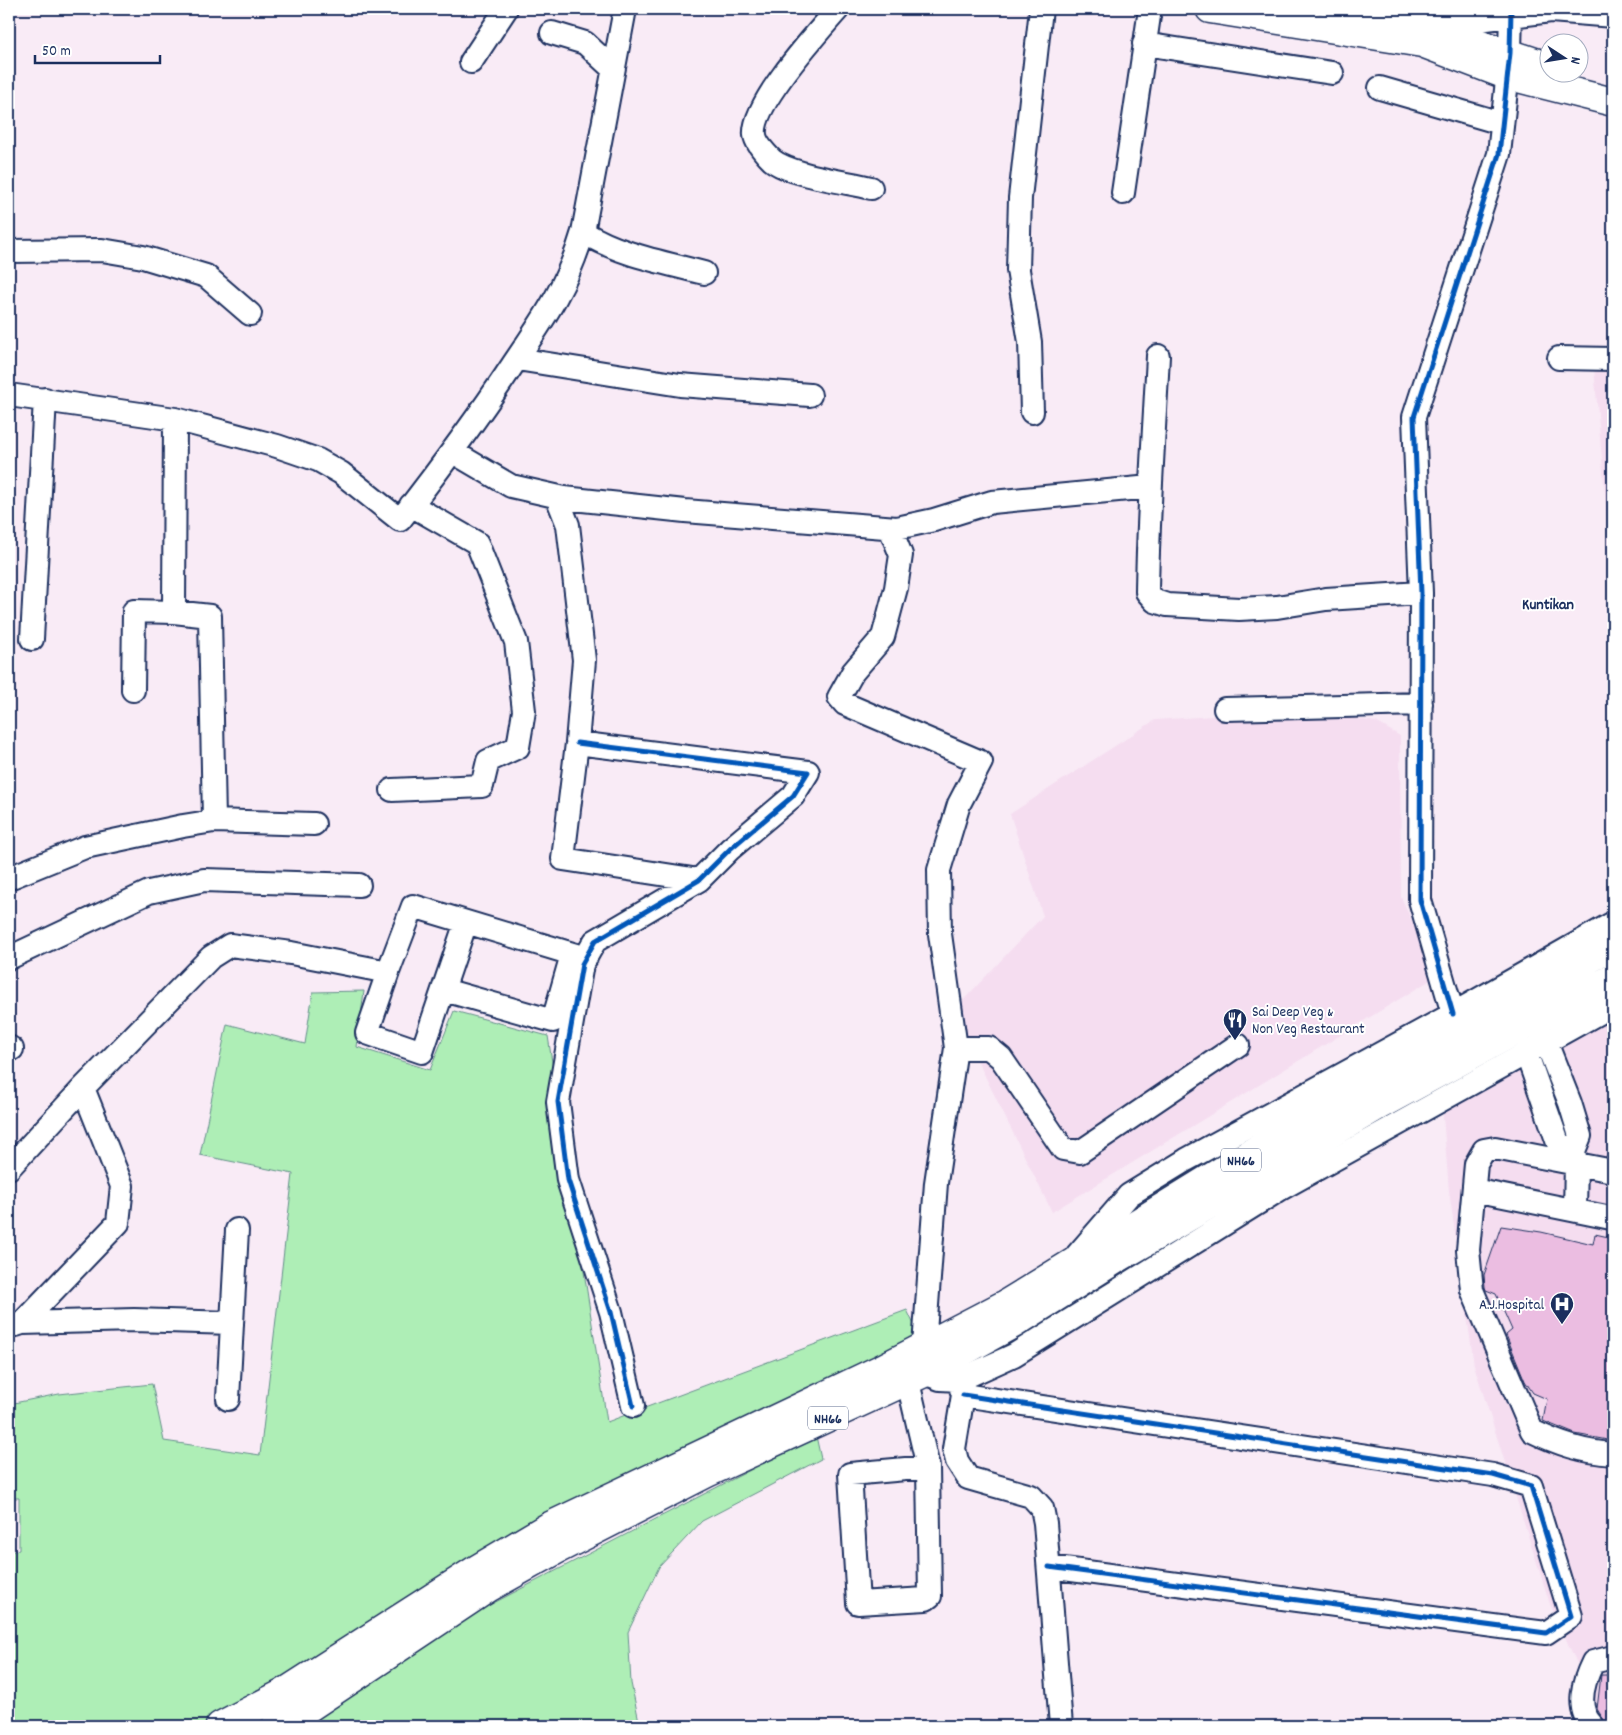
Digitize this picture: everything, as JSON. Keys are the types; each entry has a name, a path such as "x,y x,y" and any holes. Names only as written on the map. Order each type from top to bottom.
{"main road":[{"path":"1210,9 1424,35"},
{"path":"1336,9 1380,15 1424,35 1613,102"},
{"path":"1508,64 1540,66"},
{"path":"1590,77 1613,84"},
{"name":"NH66","path":"220,1726 282,1694 477,1569 548,1527 883,1368 1006,1304 1369,1080 1613,946"},
{"name":"NH66","path":"276,1726 299,1714 488,1588 558,1549 707,1474 916,1378 1015,1324 1115,1260 1378,1106 1613,978"}],"street":[{"path":"471,62 506,9"},
{"path":"9,395 45,398 175,419 243,435 318,460 341,473 400,520 453,452 517,359 558,296 573,265 583,232 625,9"},
{"path":"838,9 785,71 756,125 755,136 773,160 789,169 871,188"},
{"path":"1032,412 1030,342 1018,270 1019,225 1029,102 1041,9"},
{"path":"1122,193 1150,9"},
{"path":"1424,35 1511,13 1551,12 1613,16"},
{"path":"1453,1014 1420,900 1421,593 1414,417 1498,154 1508,64 1511,13"},
{"path":"552,33 585,43 613,69"},
{"path":"1144,44 1332,73"},
{"path":"1380,88 1501,123"},
{"path":"583,232 604,245 704,274"},
{"path":"9,251 102,250 143,257 206,276 250,314"},
{"path":"1158,356 1150,487 1147,592 1154,601 1167,605 1239,609 1277,607 1326,599 1421,593"},
{"path":"1559,358 1613,359"},
{"path":"517,359 680,384 810,394"},
{"path":"32,639 45,398"},
{"path":"174,612 175,419"},
{"path":"453,452 511,486 557,496 695,512 890,528 934,520 992,502 1150,487"},
{"path":"557,496 568,525 584,660 577,744 563,859 699,880"},
{"path":"392,790 482,786 488,761 518,747 524,710 516,642 477,543 411,505"},
{"path":"890,528 901,556 896,588 883,637 853,672 838,697 845,704 981,762 959,804 939,870 940,934 956,1048 936,1183 924,1346"},
{"path":"133,690 134,611 174,612 210,616 214,821"},
{"path":"1225,709 1421,704"},
{"path":"444,990 553,1021 579,956 595,940 699,880 730,849 793,796 808,772 577,744"},
{"path":"9,878 85,847 214,821 314,824"},
{"path":"9,958 150,892 204,880 359,885"},
{"path":"466,922 422,1052 367,1033 413,906 579,956"},
{"path":"1068,1266 1129,1195 1186,1160 1453,1014 1613,923"},
{"path":"9,1168 83,1088 211,956 230,945 291,953 388,972"},
{"path":"579,956 582,964 558,1102 568,1180 611,1312 633,1406"},
{"path":"961,1387 1279,1190 1613,1005"},
{"path":"956,1048 989,1048 1001,1058 1063,1149 1080,1152 1238,1045"},
{"path":"1536,1047 1570,1103 1580,1136 1575,1157 1575,1210"},
{"path":"16,1325 118,1223 122,1186 83,1088"},
{"path":"1613,1171 1575,1157 1495,1148 1484,1150 1476,1164 1468,1250 1472,1290 1532,1431 1555,1442 1587,1452 1613,1454"},
{"path":"1474,1190 1611,1218"},
{"path":"228,1399 237,1230"},
{"path":"16,1325 134,1320 232,1323"},
{"path":"928,1467 850,1474 858,1603 926,1599 930,1596 928,1467 916,1378 940,1379 961,1387 1494,1475 1531,1486 1571,1616 1546,1633 1049,1568"},
{"path":"961,1387 954,1449 957,1461 968,1478 1031,1496 1042,1508 1049,1568 1061,1726"},
{"path":"1593,1726 1581,1706 1586,1676 1593,1662 1613,1657"}],"shaded area":[{"path":"1593,357 1613,359 1613,586"},
{"path":"1300,710 1376,722 1400,736 1401,897 1437,976 1052,1212 953,1011 1043,916 1010,814 1155,720"},
{"path":"1613,1011 1613,1726 1604,1726 1550,1604 1474,1365 1449,1191 1442,1104"}],"green space":[{"path":"364,991 357,1047 430,1070 454,1011 548,1036 607,1422 907,1310 924,1346 207,1726 9,1726 9,1552 19,1550 19,1498 9,1498 9,1404 59,1394 152,1384 164,1441 260,1455 293,1174 200,1155 227,1024 305,1044 313,992"},
{"path":"816,1436 821,1459 702,1521 659,1567 628,1632 631,1683 640,1726 241,1726 372,1666"}],"building":[{"name":"A.J.Hospital","path":"1501,1226 1541,1232 1593,1244 1595,1234 1613,1238 1613,1441 1575,1434 1543,1421 1547,1399 1533,1393 1525,1381 1506,1335 1512,1330 1496,1294 1486,1290 1485,1287 1484,1275"},
{"path":"1601,1675 1613,1675 1613,1722 1605,1722 1597,1709"}],"cycle path":[{"path":"1453,1014 1420,900 1421,593 1414,417 1499,154 1510,53 1511,9"},
{"path":"577,743 808,772 793,796 730,849 699,880 595,941 582,964 558,1102 568,1180 611,1312 633,1406"},
{"path":"963,1395 1493,1475 1531,1486 1571,1616 1546,1633 1049,1567"}],"place":[{"name":"Sai Deep Veg & Non Veg Restaurant","path":"1235,1041"},
{"name":"A.J.Hospital","path":"1562,1325"}],"district":[{"name":"Kuntikan","path":"1548,603"}]}
